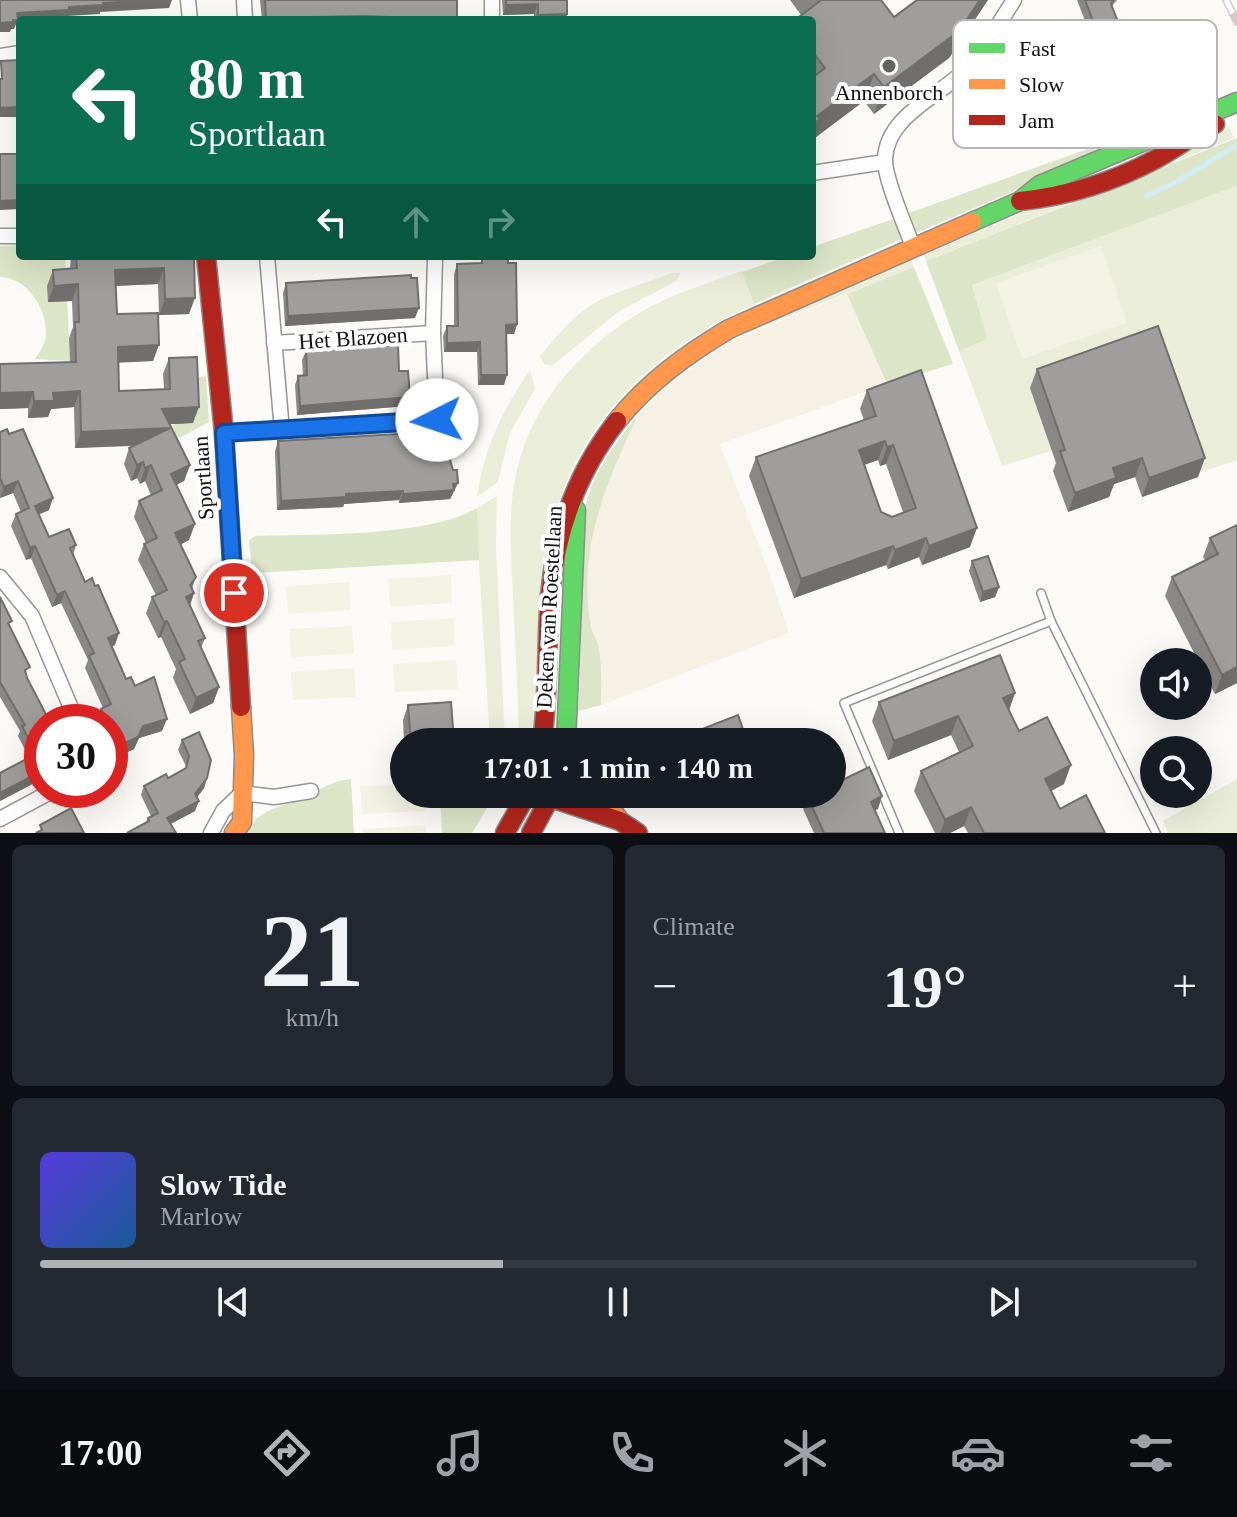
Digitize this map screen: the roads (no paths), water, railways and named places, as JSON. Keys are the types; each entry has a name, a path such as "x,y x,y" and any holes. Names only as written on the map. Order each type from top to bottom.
{"main road":[{"name":"Deken van Roestellaan","path":"1217,110 1237,102"},
{"name":"Deken van Roestellaan","path":"1217,124 1237,116"},
{"name":"Deken van Roestellaan","path":"545,728 548,710 552,573 557,541 568,507 603,438 623,410 660,373 729,329 1020,201 1040,185 1128,148"},
{"name":"Deken van Roestellaan","path":"1020,201 1061,197 1085,190 1150,162 1172,148"},
{"name":"Sportlaan","path":"206,260 224,433 244,755 242,822 234,833"},
{"name":"Deken van Roestellaan","path":"567,728 572,674 573,543 583,475"},
{"path":"505,833 519,808"},
{"path":"531,833 542,808"},
{"path":"584,808 620,821 638,833"},
{"path":"610,808 620,821"}],"street":[{"path":"1001,20 1014,0"},
{"path":"913,247 885,162 888,140 901,122 953,82"},
{"path":"816,172 885,162"},
{"name":"Het Blazoen","path":"267,260 282,431"},
{"name":"Het Blazoen","path":"224,433 437,420 433,333 435,260"},
{"name":"Het Blazoen","path":"274,343 433,333"},
{"path":"0,577 32,616 69,704"},
{"path":"211,833 223,811 242,793 274,797 311,791"},
{"path":"0,819 24,806"}],"lane":[{"path":"1041,593 1051,621 1156,833"},
{"path":"899,833 844,703 1051,621"}],"waterway":[{"path":"1146,196 1176,182 1237,145"}],"railway":[{"path":"1226,0 1237,22"}],"place":[{"name":"Annenborch","path":"889,66"}]}
